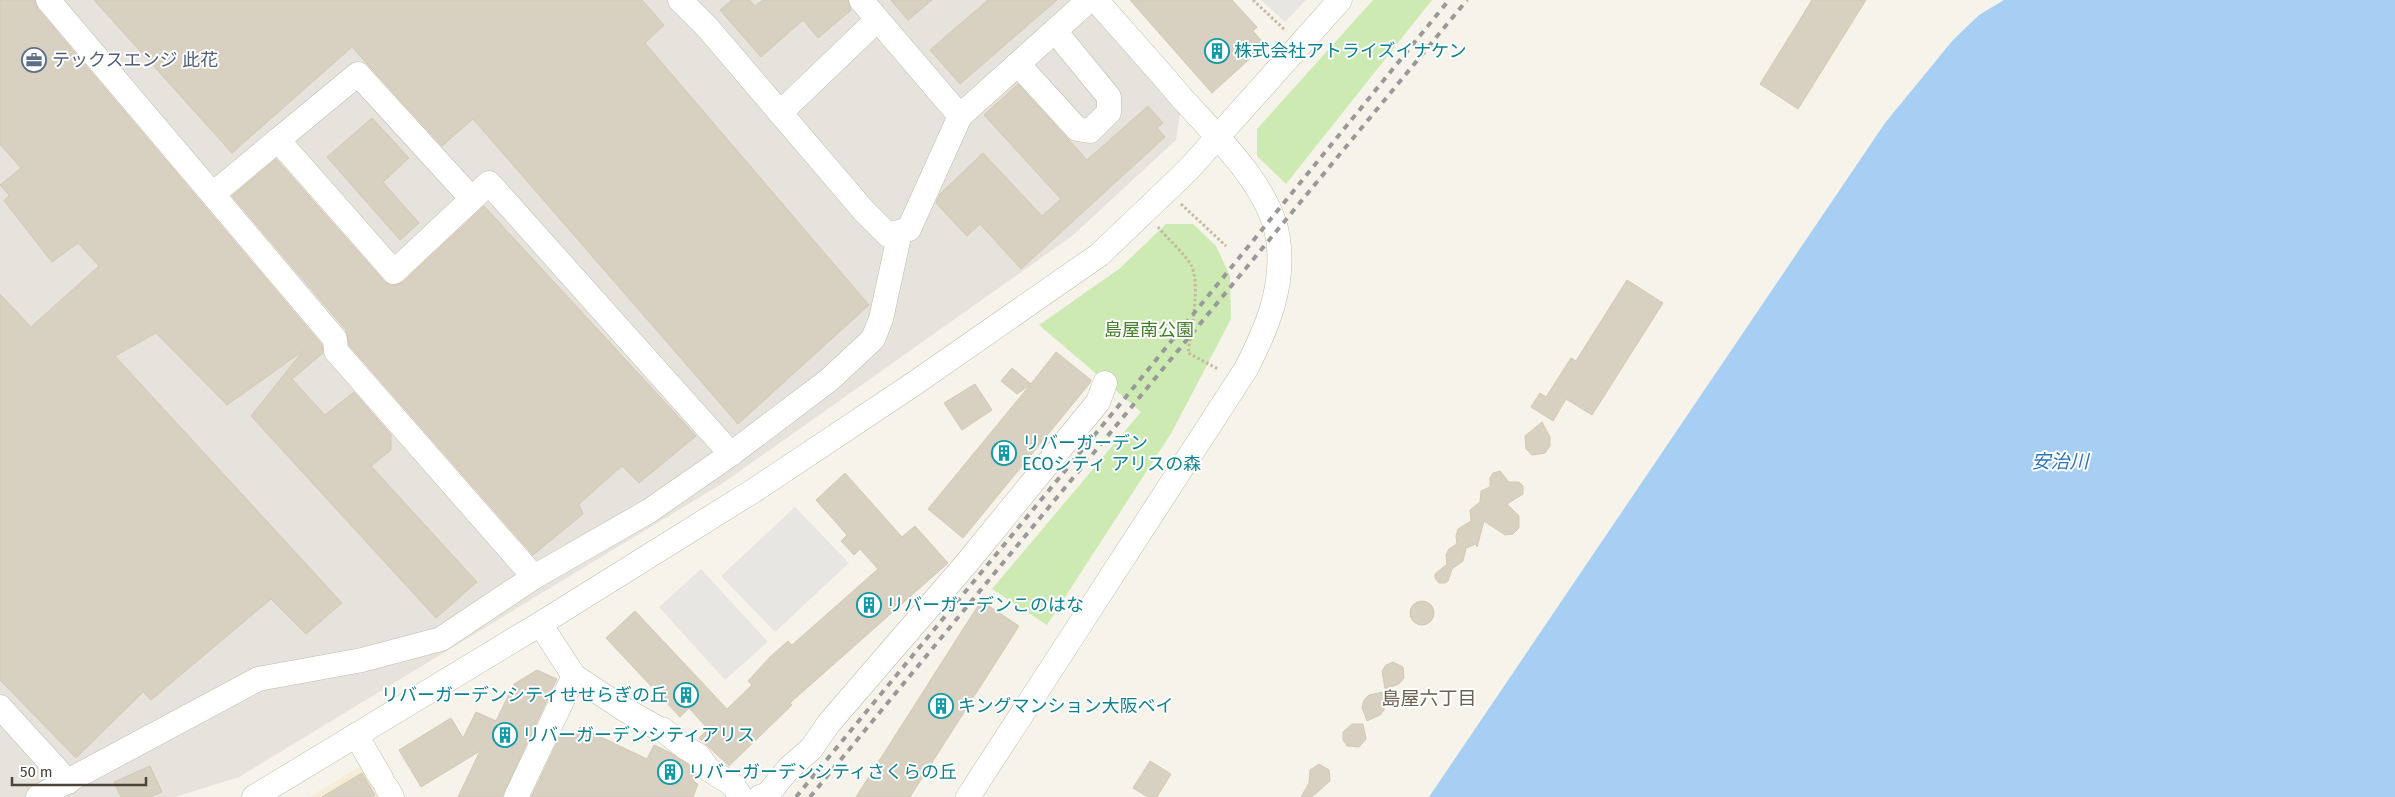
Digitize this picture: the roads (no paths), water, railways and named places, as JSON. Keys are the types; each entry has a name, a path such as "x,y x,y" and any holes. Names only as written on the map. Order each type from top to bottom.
{"street":[{"path":"48,0 335,339 336,351 534,577"},
{"path":"680,0 707,27 864,211 888,235 908,229 960,116 1089,0"},
{"path":"861,0 960,116"},
{"path":"968,797 1246,370 1268,321 1280,278 1278,237 1274,221 1254,182 1218,137 1096,0"},
{"path":"254,797 540,624 753,491 916,383 1098,255 1188,170 1340,0"},
{"path":"780,113 877,20"},
{"path":"1018,64 1077,129 1090,131 1109,112 1110,97 1055,31"},
{"path":"213,194 358,74 472,199"},
{"path":"278,140 394,272 489,183 731,454"},
{"path":"38,797 258,678 362,660 441,639 534,577 649,511 731,454 829,380 873,339 881,319 900,232"},
{"path":"760,797 768,794 789,768 811,749 829,722 972,557 1098,402 1105,383"},
{"path":"540,624 574,676 627,711 658,727 698,755 708,769 732,784 741,797"},
{"path":"516,797 574,676"},
{"path":"0,707 68,782"},
{"path":"356,735 387,788"}],"water":[{"name":"安治川","path":"2004,0 2395,0 2395,797 1429,797 1885,123 1953,40 1979,15"}],"railway":[{"path":"796,797 1116,409 1449,0"},
{"path":"810,797 1467,0"}],"place":[{"name":"株式会社アトライズイナケン","path":"1217,51"},
{"name":"テックスエンジ 此花","path":"34,60"},
{"name":"リバーガーデン ECOシティ アリスの森","path":"1004,453"},
{"name":"リバーガーデンこのはな","path":"869,605"},
{"name":"リバーガーデンシティせせらぎの丘","path":"686,695"},
{"name":"キングマンション大阪ベイ","path":"941,706"},
{"name":"リバーガーデンシティアリス","path":"505,735"},
{"name":"リバーガーデンシティさくらの丘","path":"670,772"}],"district":[{"name":"島屋六丁目","path":"1429,698"}],"park label":[{"name":"島屋南公園","path":"1149,330"}]}
